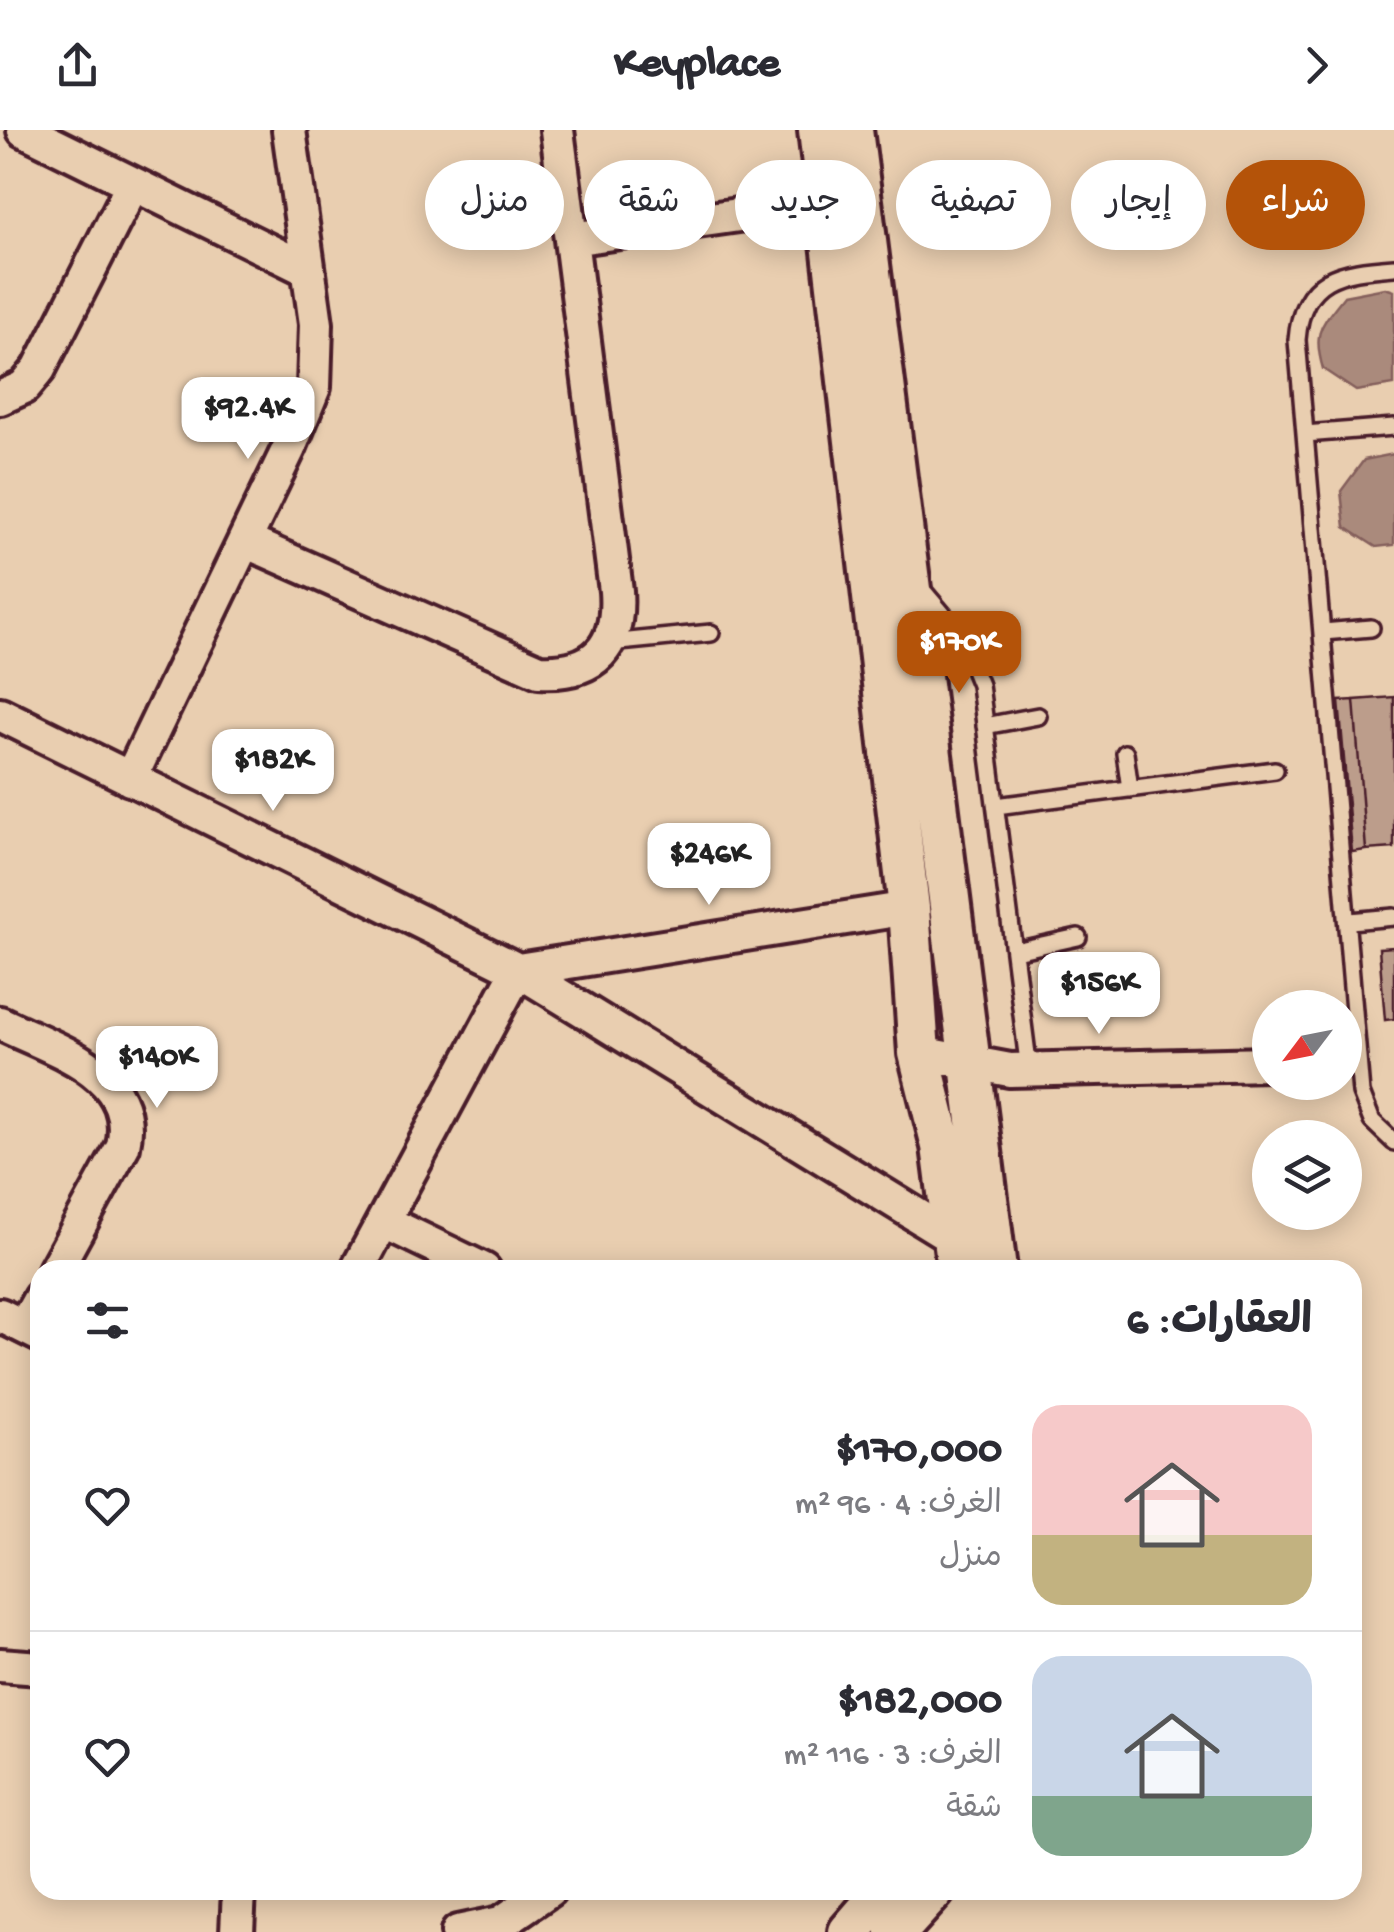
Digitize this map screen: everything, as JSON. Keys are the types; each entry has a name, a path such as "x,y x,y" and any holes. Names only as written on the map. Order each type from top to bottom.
{"street":[{"path":"130,779 314,387 316,324 289,130"},
{"path":"245,541 539,671 566,672 590,662 609,642 618,618 616,591 557,130"},
{"path":"820,130 823,160"},
{"path":"852,130 995,1260"},
{"path":"41,134 308,270"},
{"path":"0,398 24,387 38,369 134,184"},
{"path":"571,239 735,215"},
{"path":"834,250 910,908 919,1053 942,1146 956,1254"},
{"path":"0,714 518,970 956,1254"},
{"path":"518,970 910,908"},
{"path":"364,1260 518,970"},
{"path":"0,1023 90,1068 110,1081 123,1100 128,1124 123,1146 60,1260"},
{"path":"919,1053 970,1065 1030,1070 1252,1064"},
{"path":"385,1222 463,1260"},
{"path":"0,1666 30,1668"},
{"path":"237,1932 239,1900"},
{"path":"458,1932 501,1923 537,1900"},
{"path":"849,1932 876,1900"},
{"path":"896,1932 925,1900"}],"lane":[{"path":"1351,990 1350,921 1297,340 1304,304 1330,278 1348,270 1394,267"},
{"path":"1305,434 1394,427"},
{"path":"908,572 968,649 986,726 1030,1070"},
{"path":"1323,632 1370,628"},
{"path":"609,642 710,633"},
{"path":"986,726 1038,716"},
{"path":"1125,753 1130,789"},
{"path":"996,806 1274,770"},
{"path":"1350,921 1394,917"},
{"path":"1015,951 1078,937"},
{"path":"1362,1098 1372,1121 1394,1142"}],"shaded area":[{"path":"1385,288 1394,291 1394,385 1356,391 1323,369 1319,337 1344,296"},
{"path":"1394,454 1394,545 1376,547 1345,527 1341,491 1364,460"}],"building":[{"path":"1394,697 1394,848 1366,850 1354,700"},
{"path":"1354,700 1366,850 1352,852 1339,701"},
{"path":"1394,947 1394,1019 1385,1020 1379,948"}]}
